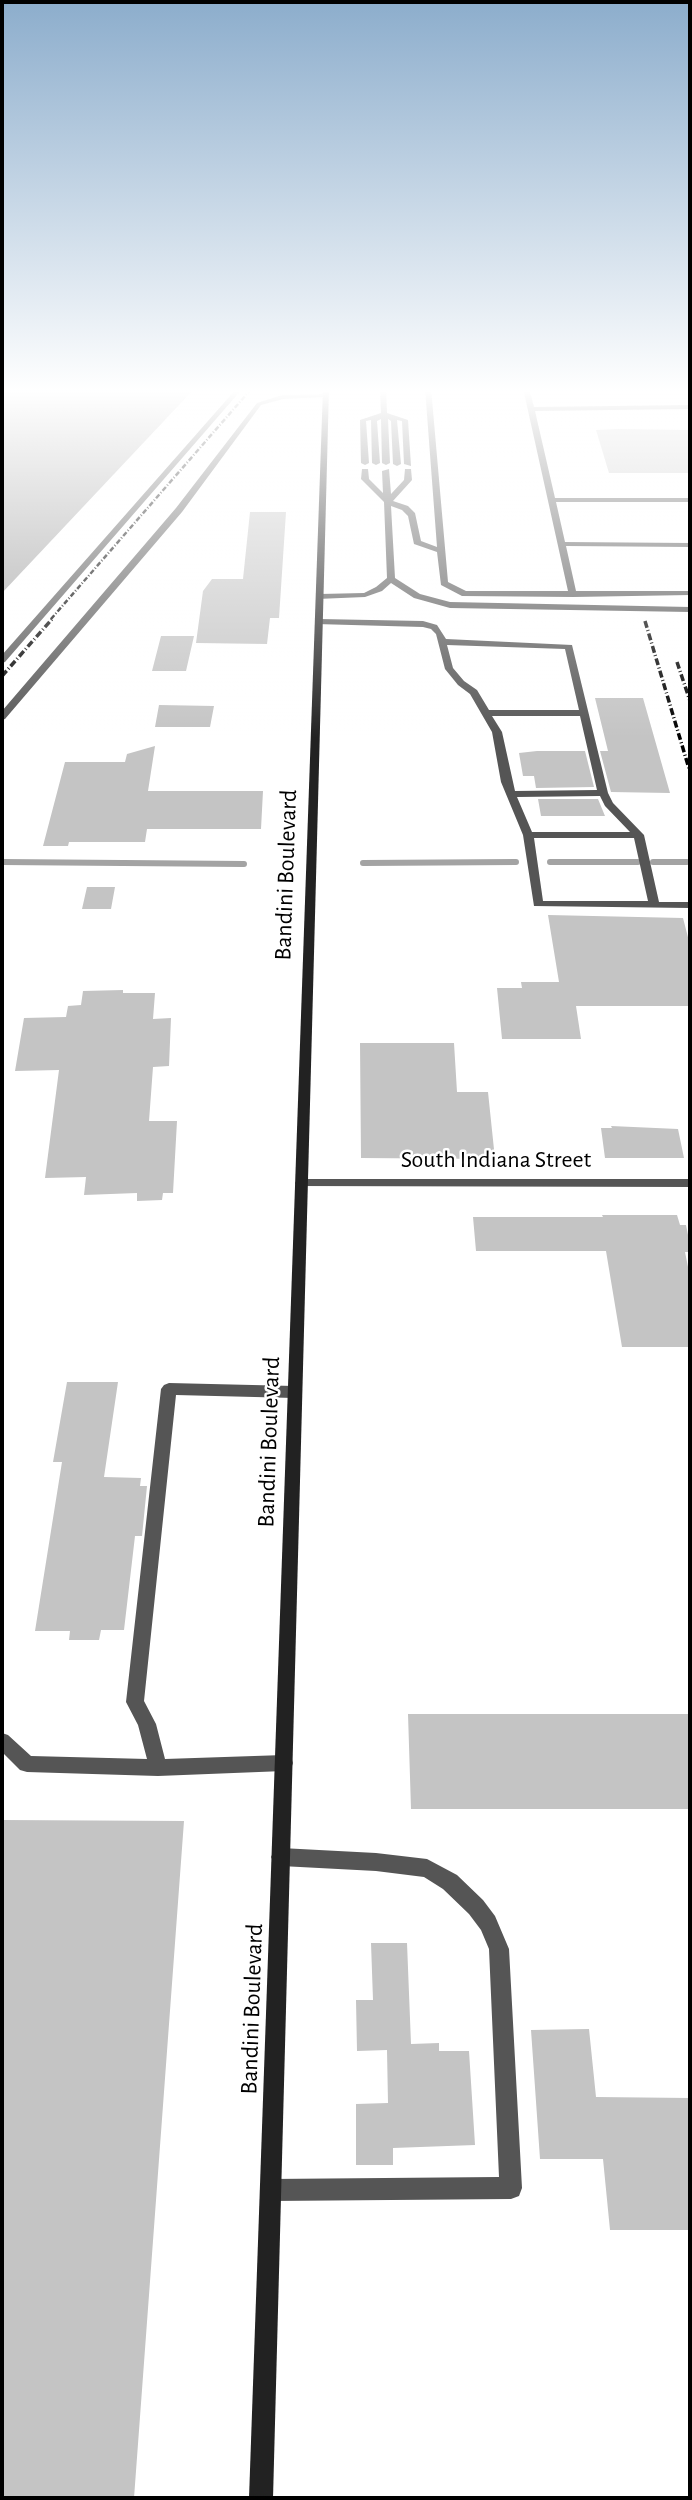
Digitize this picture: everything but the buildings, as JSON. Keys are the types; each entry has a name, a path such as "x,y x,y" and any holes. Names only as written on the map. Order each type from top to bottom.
{"main road":[{"name":"Bandini Boulevard","path":"261,2498 323,505"}],"street":[{"path":"2,660 137,505"},
{"path":"2,717 183,505"},
{"path":"388,505 391,579"},
{"path":"396,505 405,508 412,515 416,542 442,551"},
{"path":"438,505 444,583 465,594 690,593"},
{"path":"552,505 573,595"},
{"path":"561,544 690,545"},
{"path":"320,597 365,596 391,579"},
{"path":"391,579 416,596 450,605 690,610"},
{"path":"319,622 423,624 434,627 444,642 449,669 474,692 497,732 501,763 528,835 538,904 688,905"},
{"path":"444,642 569,647 603,793 609,804 639,835 654,905"},
{"path":"488,713 584,713"},
{"path":"511,794 603,793"},
{"path":"528,835 639,835"},
{"name":"South Indiana Street","path":"302,1183 690,1183"},
{"path":"158,1768 147,1724 135,1702 169,1389 294,1392"},
{"path":"2,1741 27,1764 158,1768 284,1763"},
{"path":"271,2190 511,2188 499,1949 488,1923 450,1882 426,1868 376,1862 281,1857"}],"shaded area":[{"path":"2,505 85,505 2,593"}],"waterway":[{"path":"2,862 244,864"},
{"path":"363,863 516,862"},
{"path":"550,862 638,862"},
{"path":"653,862 687,862"}],"railway":[{"path":"51,619 150,505"},
{"path":"2,676 53,618"},
{"path":"645,621 690,772"},
{"path":"677,662 690,701"}]}
